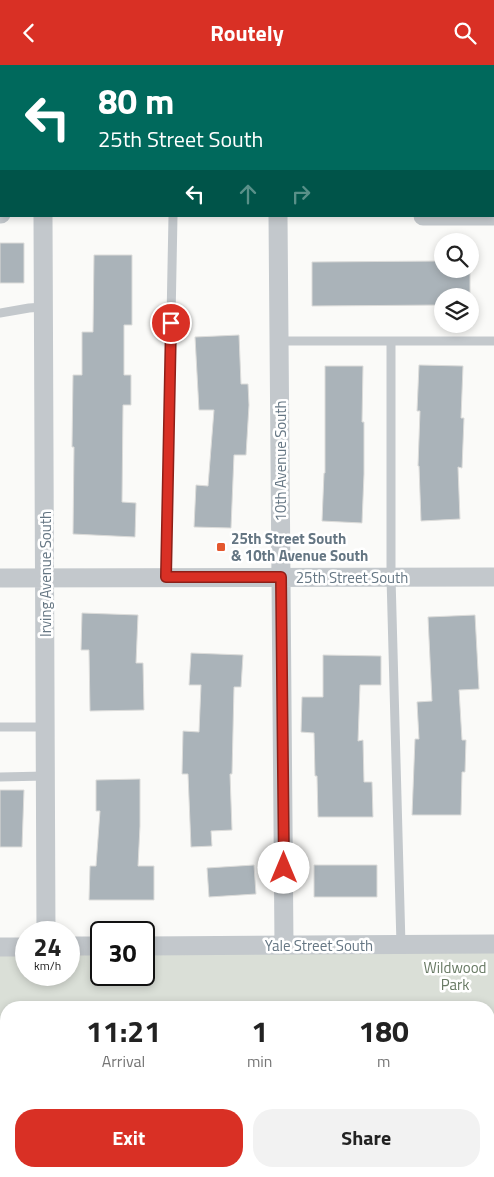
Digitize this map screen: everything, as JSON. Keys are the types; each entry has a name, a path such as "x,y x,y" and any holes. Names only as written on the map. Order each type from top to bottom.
{"street":[{"name":"Irving Avenue South","path":"43,217 46,921"},
{"name":"10th Avenue South","path":"278,217 284,945"},
{"name":"25th Street South","path":"0,578 494,577"},
{"name":"Yale Street South","path":"155,946 494,945"},
{"path":"0,947 15,947"}],"lane":[{"path":"166,577 174,217"},
{"path":"0,313 43,307"},
{"path":"279,341 494,341"},
{"path":"391,341 391,577 401,945"},
{"path":"0,727 45,727"},
{"path":"0,777 45,776"}],"green space":[{"name":"Wildwood Park","path":"494,944 494,1001 0,1001 0,947 15,947 15,986 80,986 80,946 90,946 90,986 155,986 155,946"}],"building":[{"path":"0,243 24,243 24,283 0,283"},
{"path":"94,255 132,255 132,325 124,325 124,375 131,375 131,405 123,405 122,502 136,503 135,537 73,534 73,375 82,375 82,332 93,332"},
{"path":"434,261 434,278 470,278 470,288 434,288 434,305 312,306 312,262"},
{"path":"239,335 241,384 248,384 249,405 246,455 234,455 231,528 194,527 196,485 208,486 214,410 199,410 195,337"},
{"path":"419,365 463,366 461,418 464,418 462,468 458,467 460,519 421,521 418,466 420,411 417,411"},
{"path":"325,366 363,366 362,422 364,422 364,474 362,523 322,521 325,473"},
{"path":"82,613 138,615 136,663 143,663 144,710 90,711 89,650 81,650"},
{"path":"475,615 479,689 459,690 462,740 466,740 465,772 462,772 461,815 412,815 415,739 419,739 417,702 432,701 428,617"},
{"path":"191,653 243,655 241,687 234,687 232,774 230,774 232,830 211,831 212,846 191,847 188,774 182,774 183,731 199,732 201,685 189,685"},
{"path":"323,655 381,656 381,685 360,685 358,741 363,740 364,782 372,782 373,817 318,817 314,733 301,732 302,697 323,697"},
{"path":"140,779 138,866 154,866 154,900 89,900 90,866 96,866 100,811 96,811 96,780"},
{"path":"0,790 24,790 22,847 0,847"},
{"path":"254,865 256,894 209,897 207,868"},
{"path":"314,865 377,865 377,897 314,897"}],"place":[{"name":"25th Street South & 10th Avenue South","path":"221,547"}],"route":[{"path":"171,323 166,577 281,577 284,868"}]}
